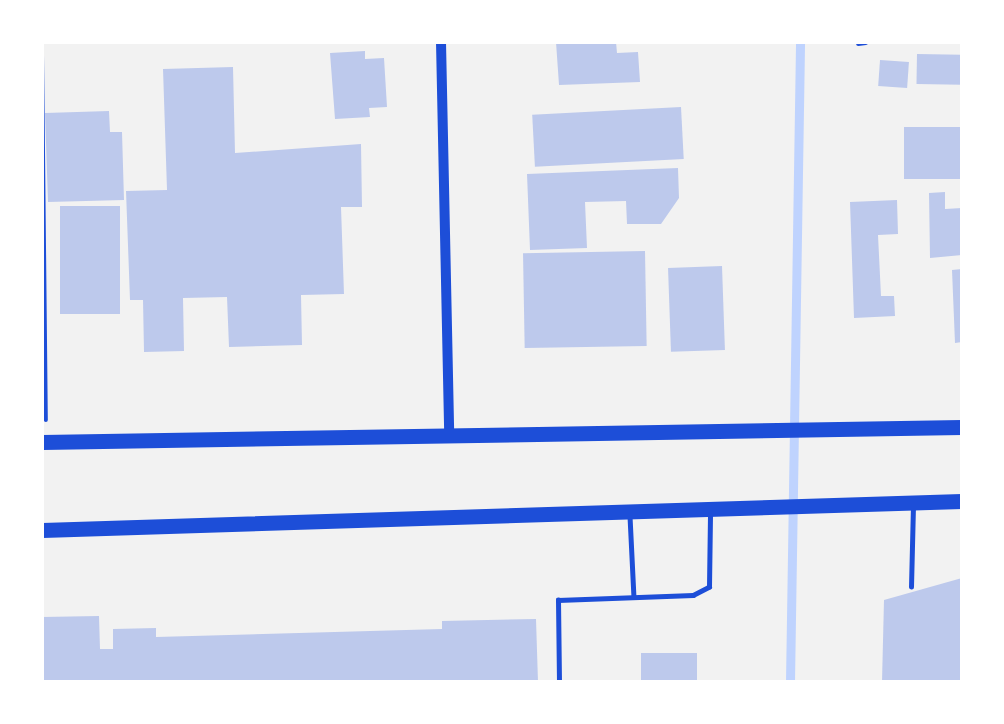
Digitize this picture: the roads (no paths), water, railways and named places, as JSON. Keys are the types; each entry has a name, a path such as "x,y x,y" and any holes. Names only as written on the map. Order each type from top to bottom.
{"main road":[{"path":"44,442 818,427 962,428"},
{"path":"42,530 962,501"}],"street":[{"path":"441,42 449,434"}],"lane":[{"path":"858,43 865,42"},
{"path":"911,587 913,502"},
{"path":"560,682 558,600 693,595 710,587 710,509"},
{"path":"630,512 633,597"}],"waterway":[{"path":"790,682 800,42"}]}
